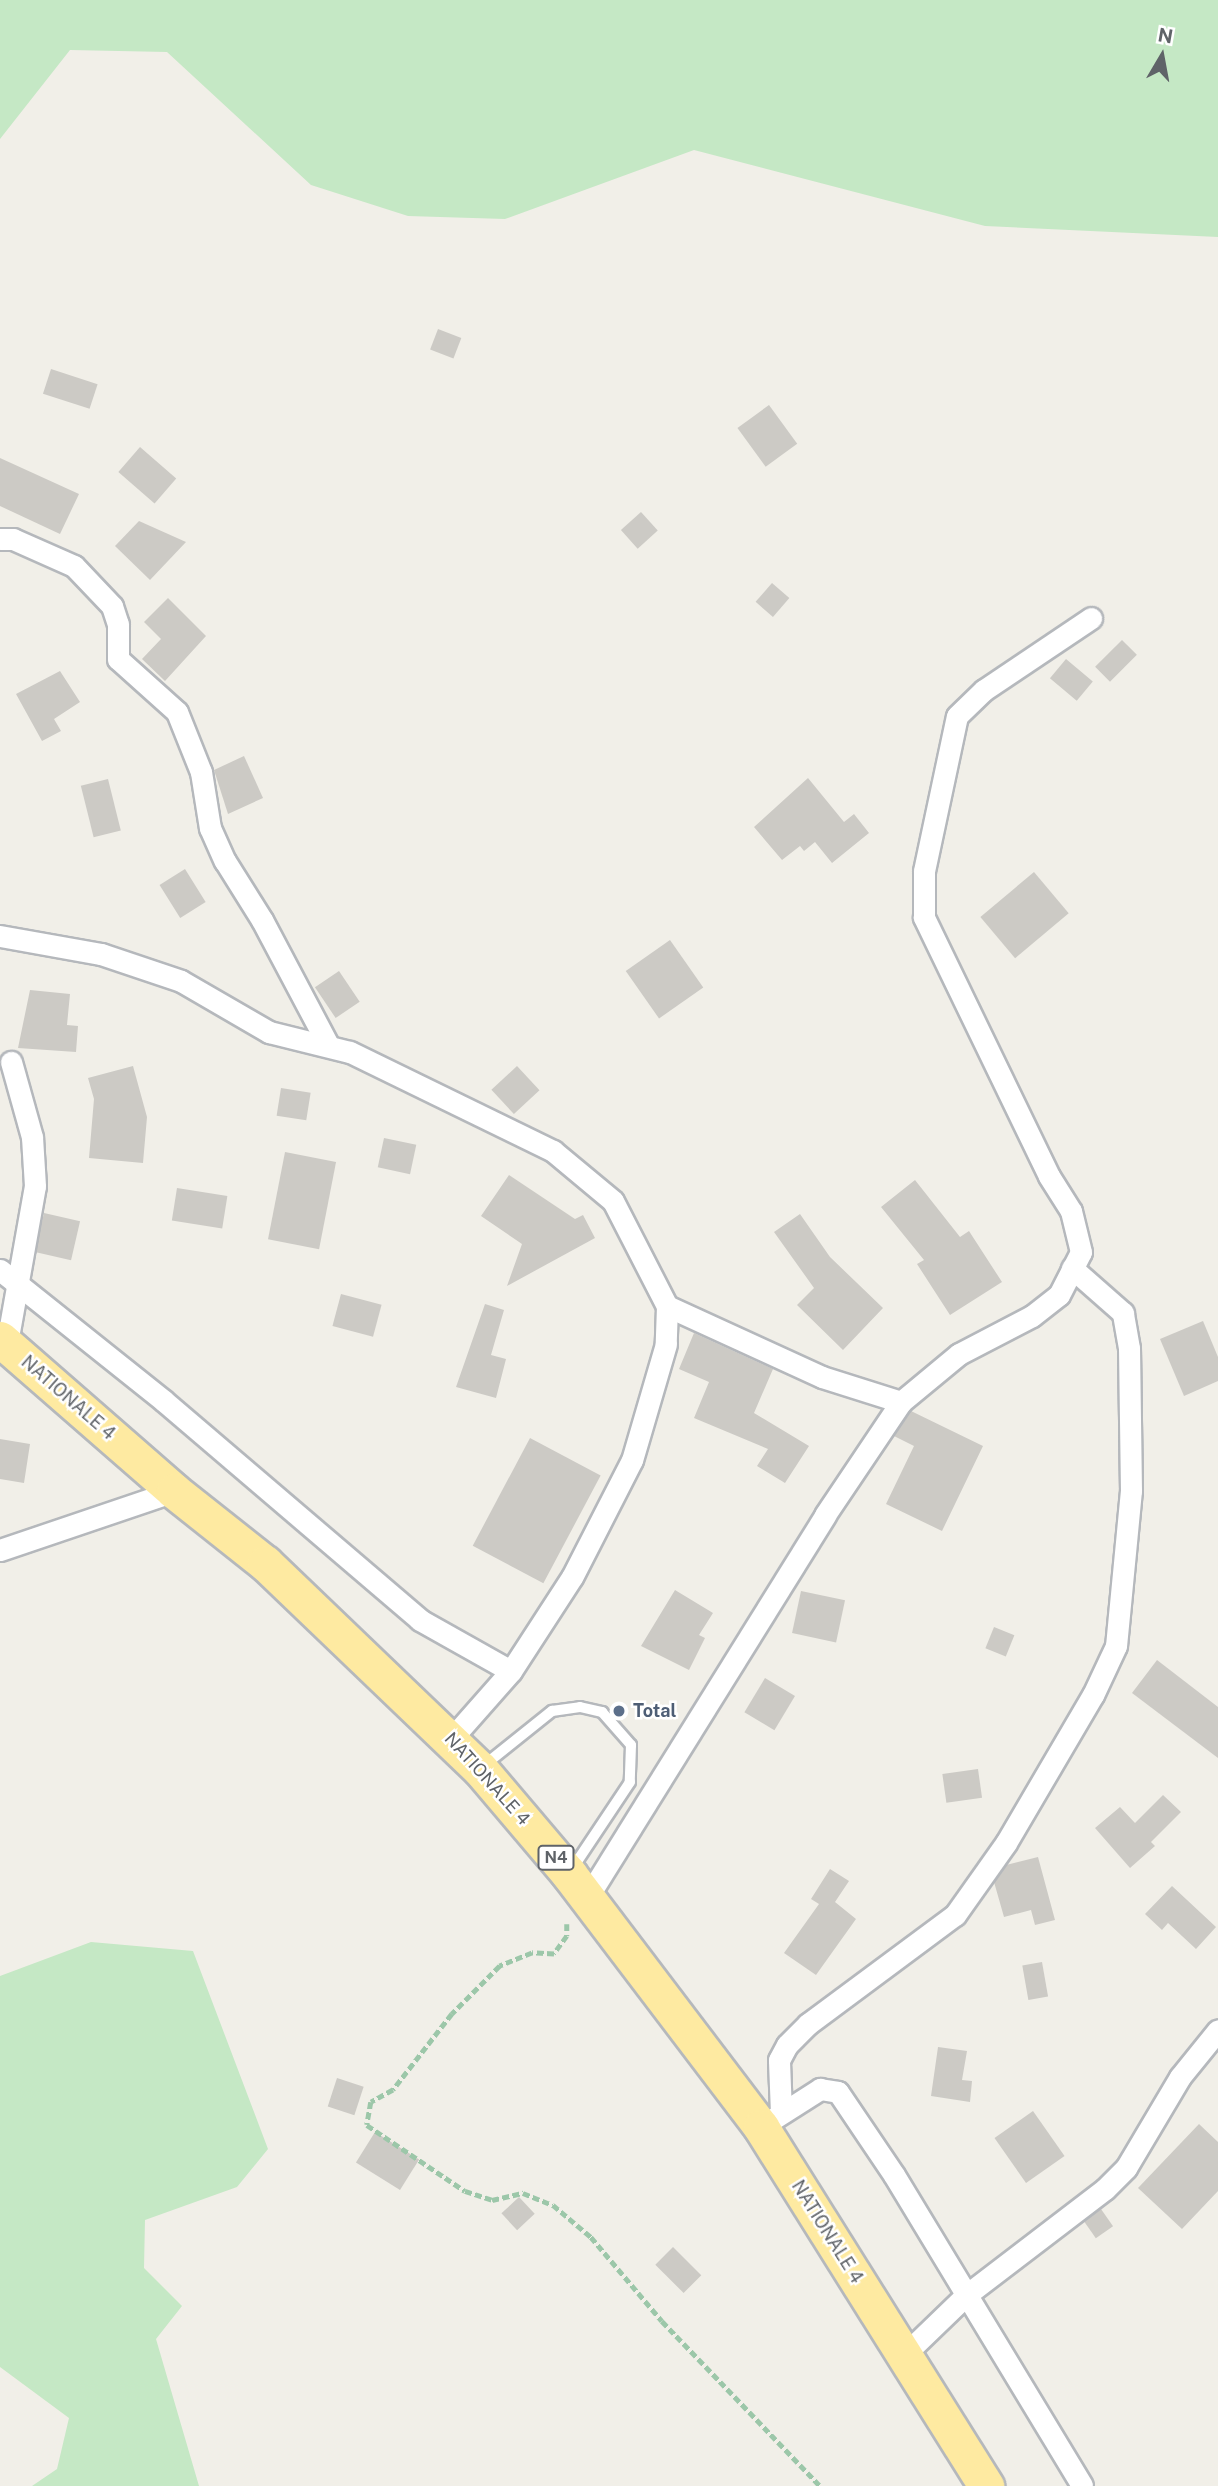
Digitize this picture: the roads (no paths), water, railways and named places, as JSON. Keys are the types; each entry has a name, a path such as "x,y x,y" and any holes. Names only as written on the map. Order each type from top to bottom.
{"highway":[{"name":"NATIONALE 4","path":"2,1342 174,1491 265,1563 452,1738 480,1769 771,2120 904,2355 986,2486"}],"street":[{"path":"0,539 13,539 74,566 112,606 118,624 118,659 177,712 201,772 210,828 225,861 327,1043"},
{"path":"577,1884 901,1402 959,1354 1032,1316 1059,1295 1081,1252 1071,1211 1049,1176 924,917 923,871 957,716 984,691 1091,618"},
{"path":"0,936 101,954 181,981 269,1032 327,1043 553,1151 613,1201 667,1306 666,1344 632,1460 572,1577 511,1671 452,1738"},
{"path":"2,1342 18,1282 35,1186 32,1137 11,1062"},
{"path":"771,2120 779,2060 787,2045 807,2024 955,1915 1006,1843 1093,1695 1116,1646 1131,1491 1129,1348 1123,1313 1072,1268"},
{"path":"0,1270 18,1282 421,1620 511,1671"},
{"path":"667,1306 822,1377 901,1402"},
{"path":"0,1550 174,1491"},
{"path":"904,2355 965,2296 1105,2189 1126,2168 1180,2077 1218,2030"},
{"path":"771,2120 820,2089 838,2092 894,2175 1082,2486"}],"lane":[{"path":"480,1769 552,1710 580,1707 603,1712 631,1745 630,1782 577,1884"}],"place":[{"name":"Total","path":"619,1711"}]}
